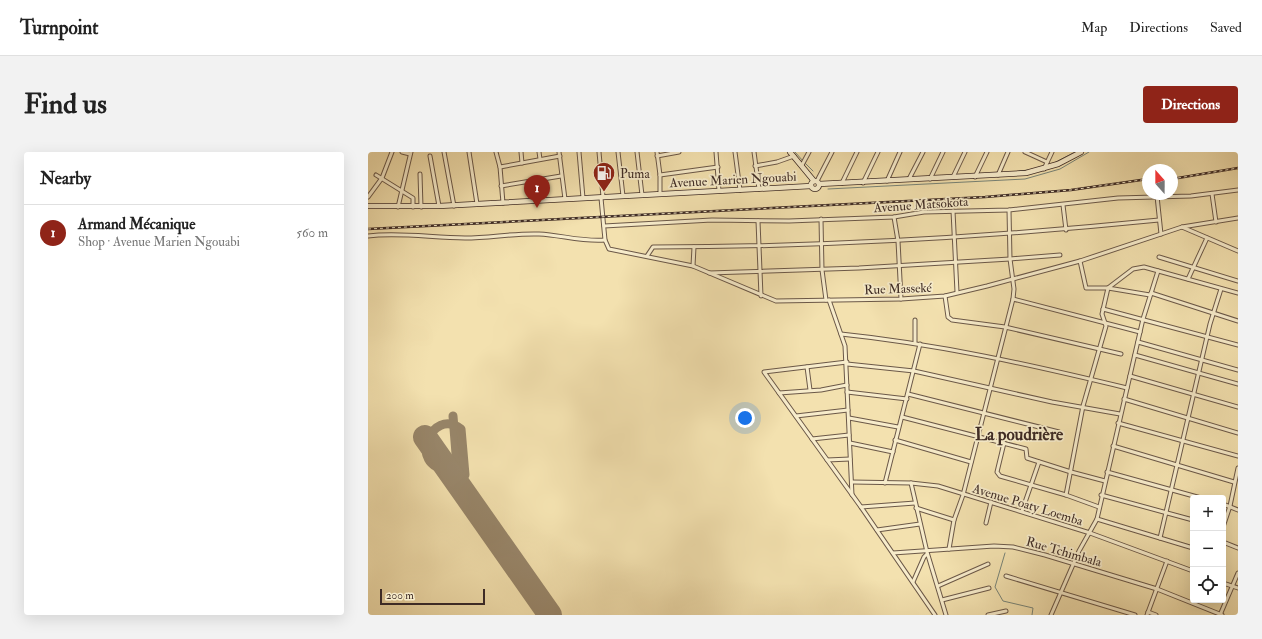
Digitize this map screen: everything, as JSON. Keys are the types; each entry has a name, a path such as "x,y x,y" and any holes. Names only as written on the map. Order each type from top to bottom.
{"street":[{"path":"368,197 382,178 392,152"},
{"path":"398,207 411,153 402,152"},
{"path":"444,152 454,206"},
{"path":"469,152 477,204"},
{"path":"496,152 500,167 503,203"},
{"path":"521,152 522,163"},
{"path":"539,152 540,159"},
{"path":"559,152 565,199"},
{"path":"579,152 583,198"},
{"path":"368,236 394,235 466,238 536,234 553,235 573,240 605,240 599,152"},
{"path":"618,152 623,196"},
{"path":"637,152 642,195"},
{"path":"660,194 660,175 657,154 679,152"},
{"path":"716,152 720,191"},
{"path":"735,152 740,190"},
{"path":"754,152 759,189"},
{"path":"802,165 809,152"},
{"path":"755,166 777,162 792,154 815,183 832,152"},
{"path":"841,183 857,152"},
{"path":"863,183 878,152"},
{"path":"887,181 900,152"},
{"path":"909,180 923,152"},
{"path":"930,179 943,152"},
{"path":"952,178 965,152"},
{"path":"975,177 987,152"},
{"path":"998,175 1008,152"},
{"path":"1025,152 1047,162"},
{"path":"1044,170 1052,152"},
{"name":"Avenue Marien Ngouabi","path":"368,206 454,206 759,189 815,183 863,183 975,177 1044,170 1071,159 1081,152"},
{"path":"430,156 439,206"},
{"path":"500,167 560,156"},
{"path":"660,175 718,167"},
{"path":"420,174 421,207"},
{"path":"376,175 413,198 413,207"},
{"path":"501,186 561,176"},
{"name":"Avenue Matsokota","path":"1178,195 1212,194 1238,190"},
{"path":"1212,194 1216,222"},
{"name":"Avenue Matsokota","path":"604,226 712,220 758,221 894,217 924,212 1008,210 1142,197"},
{"path":"1157,200 1161,234"},
{"path":"1063,205 1066,230"},
{"path":"949,549 954,520 963,495 983,412 991,388 996,358 1013,299 1014,289 1010,260 1008,210"},
{"path":"953,211 957,292"},
{"path":"894,217 898,241 901,299"},
{"name":"Rue Masseké","path":"605,240 607,246 613,250 693,266 761,296 776,301 901,299 945,296 1080,261 1182,227 1238,218"},
{"path":"821,219 822,270 827,300 845,346 847,363 852,495"},
{"path":"646,256 653,247 760,246 955,238 1066,230 1159,220"},
{"path":"758,221 761,296"},
{"path":"1182,227 1238,251"},
{"path":"1188,279 1207,238"},
{"path":"693,266 694,247"},
{"path":"708,273 822,270 1010,260 1060,255"},
{"path":"1159,257 1238,281"},
{"path":"1080,261 1086,288 1108,288 1151,294 1238,321"},
{"path":"1066,495 1083,406 1106,326 1106,322 1103,317 1103,309 1108,288 1118,279 1137,268 1144,267 1238,293"},
{"path":"1051,615 1079,551 1097,519 1112,446 1143,319 1158,270"},
{"path":"1160,538 1168,513 1177,466 1212,313 1221,289"},
{"path":"945,296 950,318 1004,327 1121,354"},
{"path":"1013,299 1140,332"},
{"path":"1103,309 1207,336 1238,346"},
{"path":"915,320 915,343"},
{"path":"841,334 915,343 996,358 1127,388"},
{"path":"1138,342 1238,370"},
{"path":"885,482 920,344"},
{"path":"1135,355 1238,384"},
{"path":"935,615 861,507 764,372 847,363 914,371 1052,402 1083,406 1120,414"},
{"path":"807,367 810,390"},
{"path":"1130,376 1238,408"},
{"path":"779,393 821,390 847,385"},
{"path":"848,392 907,399"},
{"path":"908,394 1059,432"},
{"path":"1124,399 1189,417 1238,433"},
{"path":"796,416 848,410"},
{"path":"849,418 898,427"},
{"path":"902,418 1026,449 1026,457 1071,472 1105,480"},
{"path":"1118,423 1238,456"},
{"path":"812,438 849,435"},
{"path":"895,440 971,462"},
{"path":"850,443 893,452"},
{"path":"1004,443 998,475 1066,495 1099,507"},
{"path":"1112,446 1234,482"},
{"path":"827,460 850,459"},
{"path":"1022,511 1039,462"},
{"path":"1226,518 1238,468"},
{"path":"1107,472 1191,495"},
{"name":"Avenue Poaty Loemba","path":"852,482 885,482 933,485 1090,533 1190,571"},
{"path":"911,483 927,553 946,615"},
{"path":"1101,495 1190,519"},
{"path":"986,523 991,502"},
{"path":"861,507 915,504"},
{"path":"1226,505 1238,510"},
{"path":"916,508 954,520"},
{"path":"1097,519 1190,547"},
{"path":"877,530 920,524"},
{"path":"1226,543 1238,548"},
{"name":"Rue Tchimbala","path":"893,553 927,553 949,549 1013,548 1074,564 1157,589 1221,615"},
{"path":"913,582 927,553"},
{"path":"1156,615 1148,613 1167,561"},
{"path":"938,586 988,564"},
{"path":"1221,615 1238,573"},
{"path":"1006,576 1135,615"},
{"path":"1226,584 1238,588"},
{"path":"942,600 988,588"},
{"path":"988,615 1006,612"}],"waterway":[{"path":"795,152 803,161"},
{"path":"1052,164 1075,152"},
{"path":"828,189 1025,179 1060,169 1089,152"},
{"path":"805,163 813,171"},
{"path":"1019,171 1029,170"},
{"path":"1005,553 995,587 1003,601 1033,608 1032,615"}],"taxiway":[{"path":"453,416 458,479 462,489"},
{"path":"448,469 436,466 429,459 426,450 428,440 433,431 441,425 450,424 461,429 465,475"}],"runway":[{"path":"425,437 550,615"}],"railway":[{"path":"1178,178 1238,168"},
{"path":"368,229 985,197 1071,190 1142,180"}],"place":[{"name":"Puma","path":"604,192"},
{"name":"Armand Mécanique","path":"537,208"}],"district":[{"name":"La poudrière","path":"1019,434"}]}
